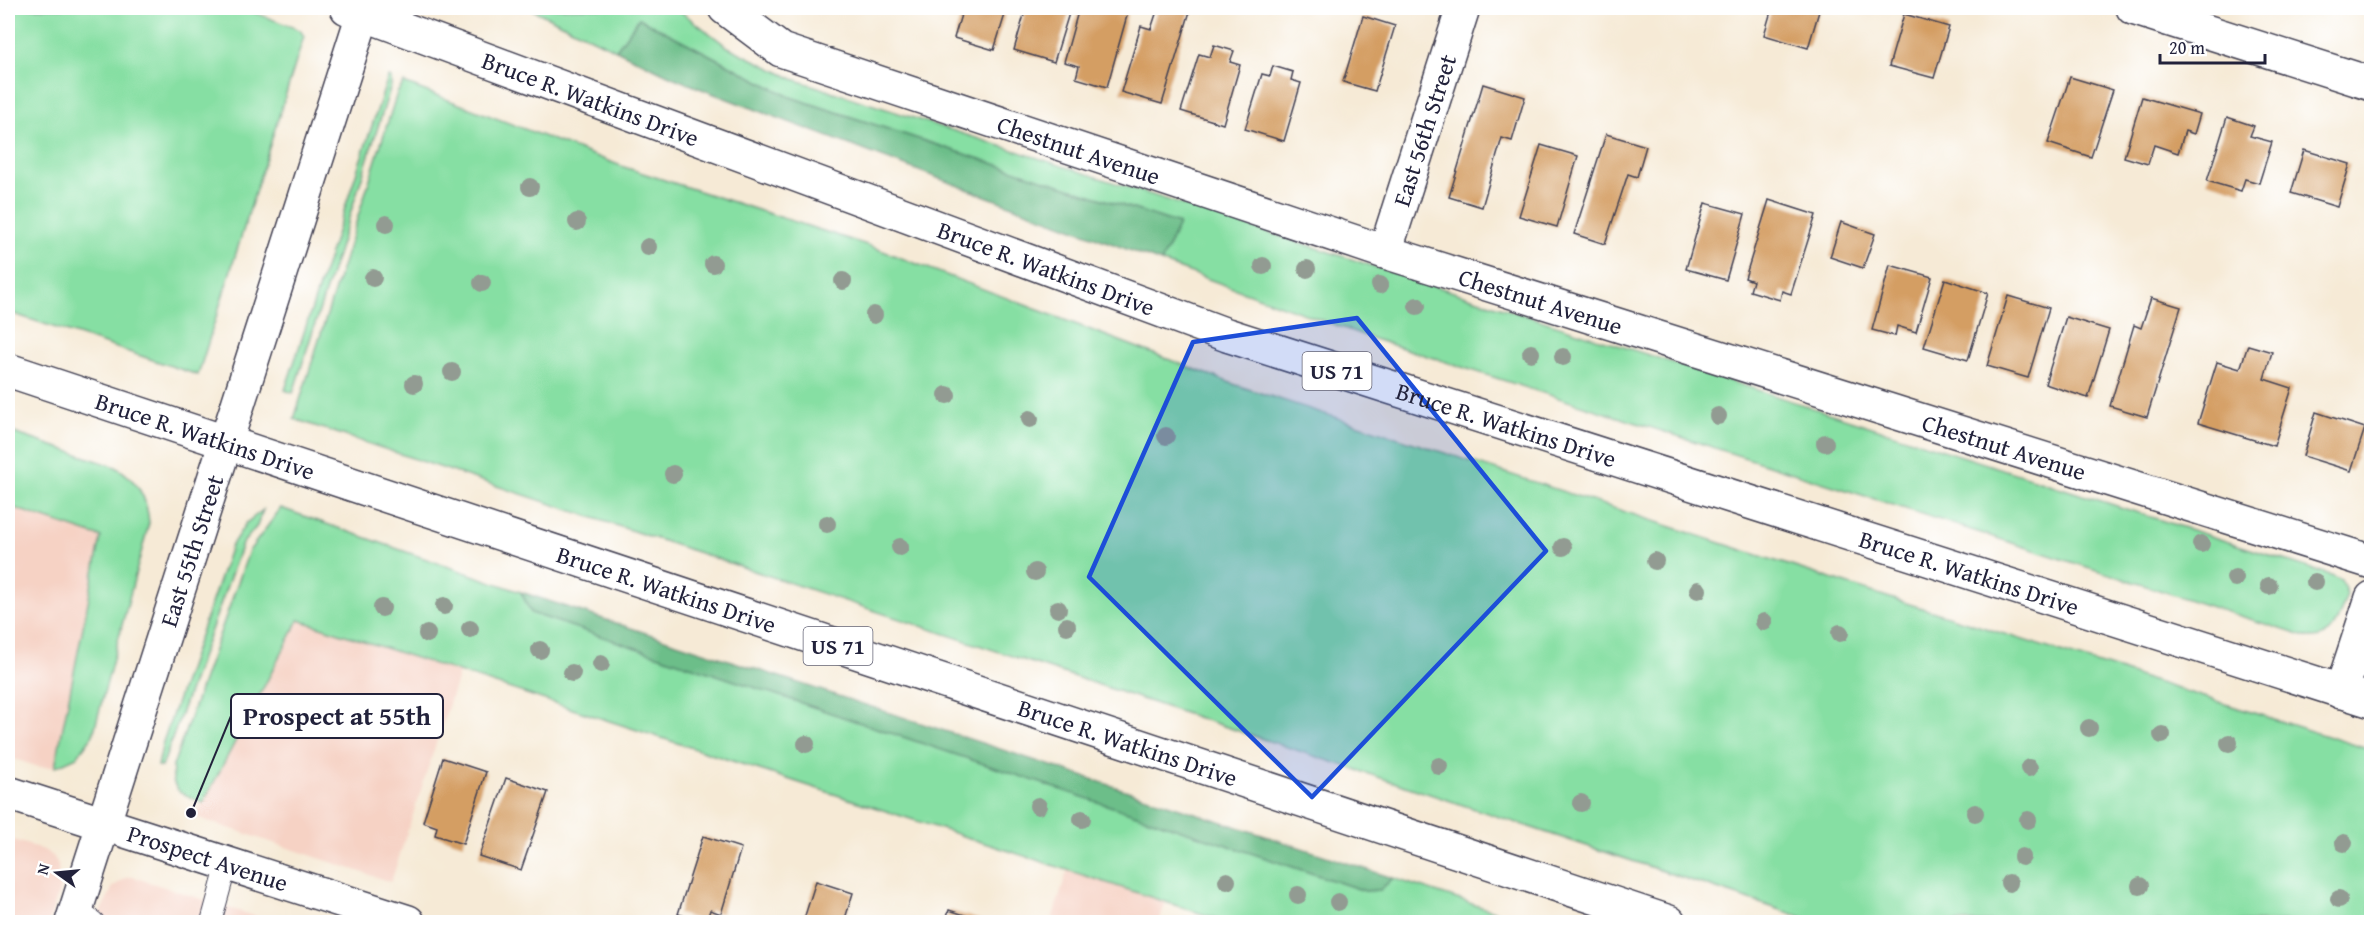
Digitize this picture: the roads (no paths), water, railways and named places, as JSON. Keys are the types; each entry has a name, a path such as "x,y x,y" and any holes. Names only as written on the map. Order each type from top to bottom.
{"main road":[{"name":"Chestnut Avenue","path":"725,8 781,50 1385,252 2372,562"},
{"name":"East 56th Street","path":"1385,252 1463,8"},
{"path":"2133,8 2372,84"},
{"name":"East 55th Street","path":"81,918 104,824 228,442 358,10"},
{"name":"Bruce R. Watkins Drive","path":"358,10 1227,335 2356,697"},
{"name":"Bruce R. Watkins Drive","path":"8,370 1669,922"},
{"path":"2356,697 2372,598"},
{"name":"Prospect Avenue","path":"8,794 403,922"}],"lane":[{"path":"212,922 227,864"}],"place":[{"name":"Prospect at 55th","path":"191,813"}]}
